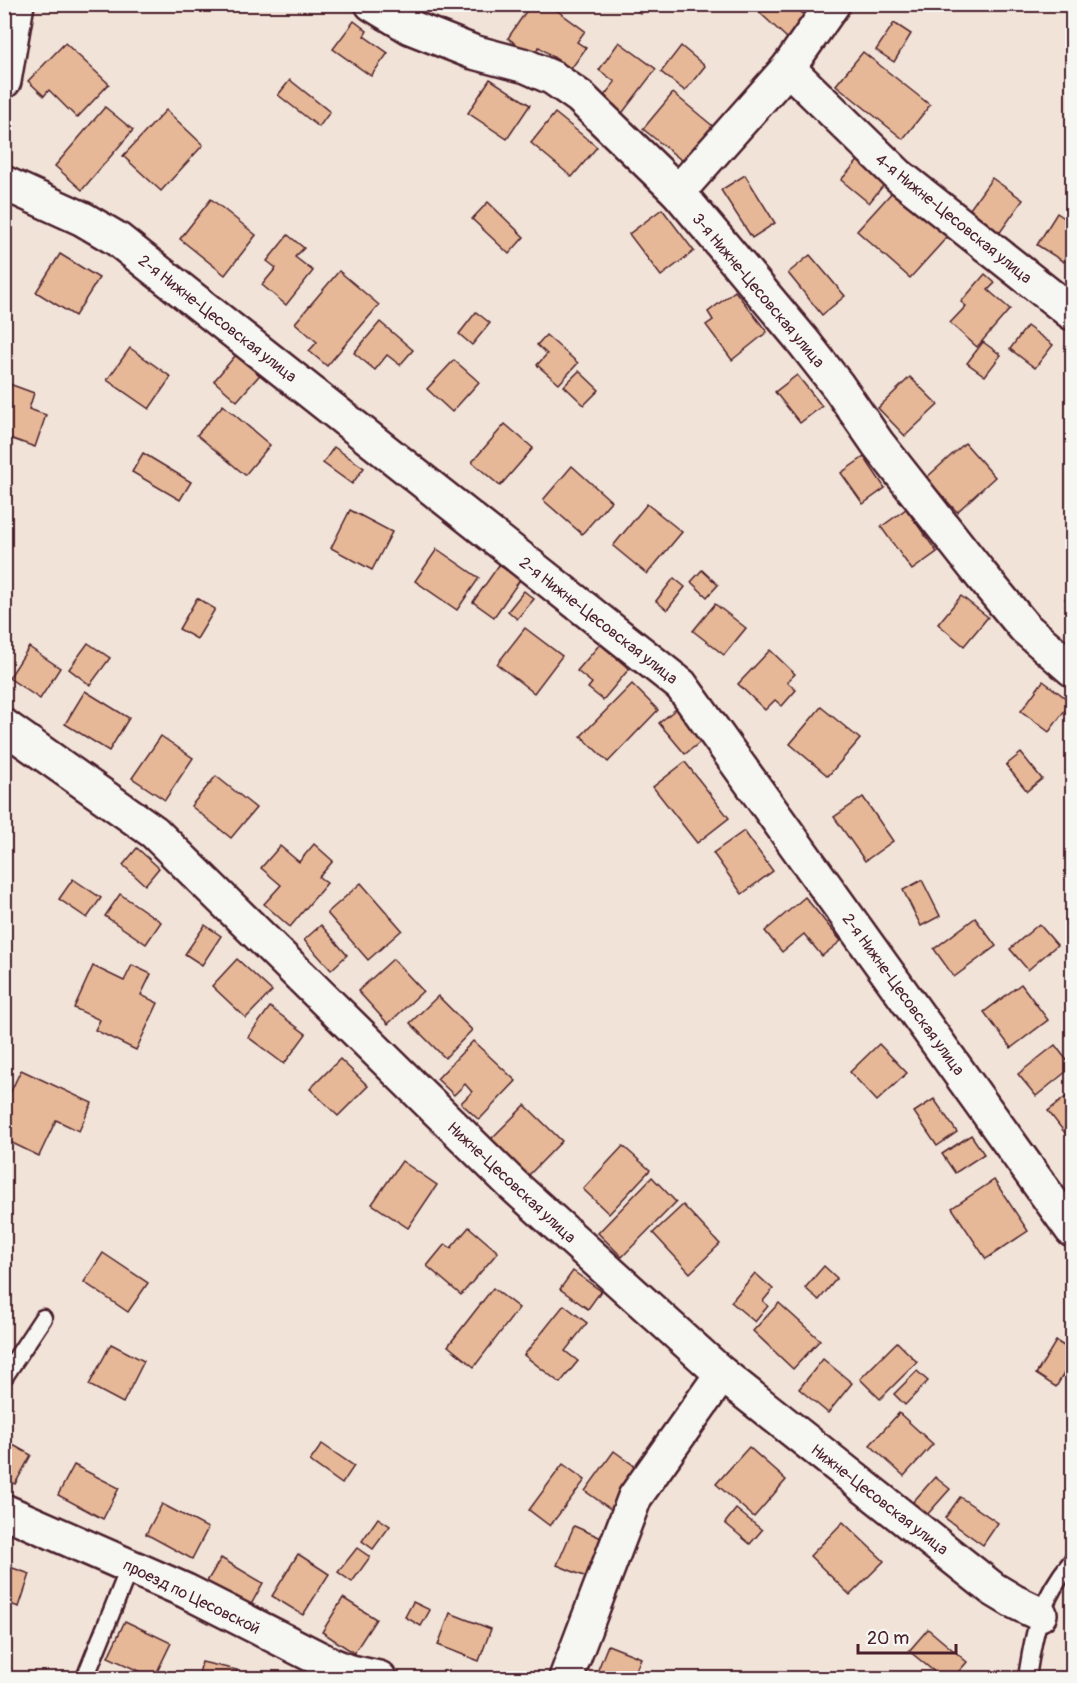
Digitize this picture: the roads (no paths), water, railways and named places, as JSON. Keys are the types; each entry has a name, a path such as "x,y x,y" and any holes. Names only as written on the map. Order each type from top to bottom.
{"street":[{"path":"4,81 17,4"},
{"name":"3-я Нижне-Цесовская улица","path":"372,4 410,27 473,52 526,66 553,78 580,97 678,192 802,340 838,386 878,444 981,575 1025,628 1072,669"},
{"path":"678,192 788,68 832,4"},
{"name":"4-я Нижне-Цесовская улица","path":"788,68 898,176 1072,313"},
{"name":"2-я Нижне-Цесовская улица","path":"4,183 83,219 117,239 681,685 1072,1230"},
{"name":"Нижне-Цесовская улица","path":"4,726 154,832 513,1185 722,1374 993,1589 1040,1614"},
{"path":"566,1678 635,1497 722,1374"},
{"name":"проезд по Цесовской","path":"4,1511 186,1591 332,1665 346,1671 379,1678"}],"lane":[{"path":"4,1377 43,1318"},
{"path":"1027,1678 1040,1614 1050,1591 1072,1561"},
{"path":"85,1678 130,1566"}]}
